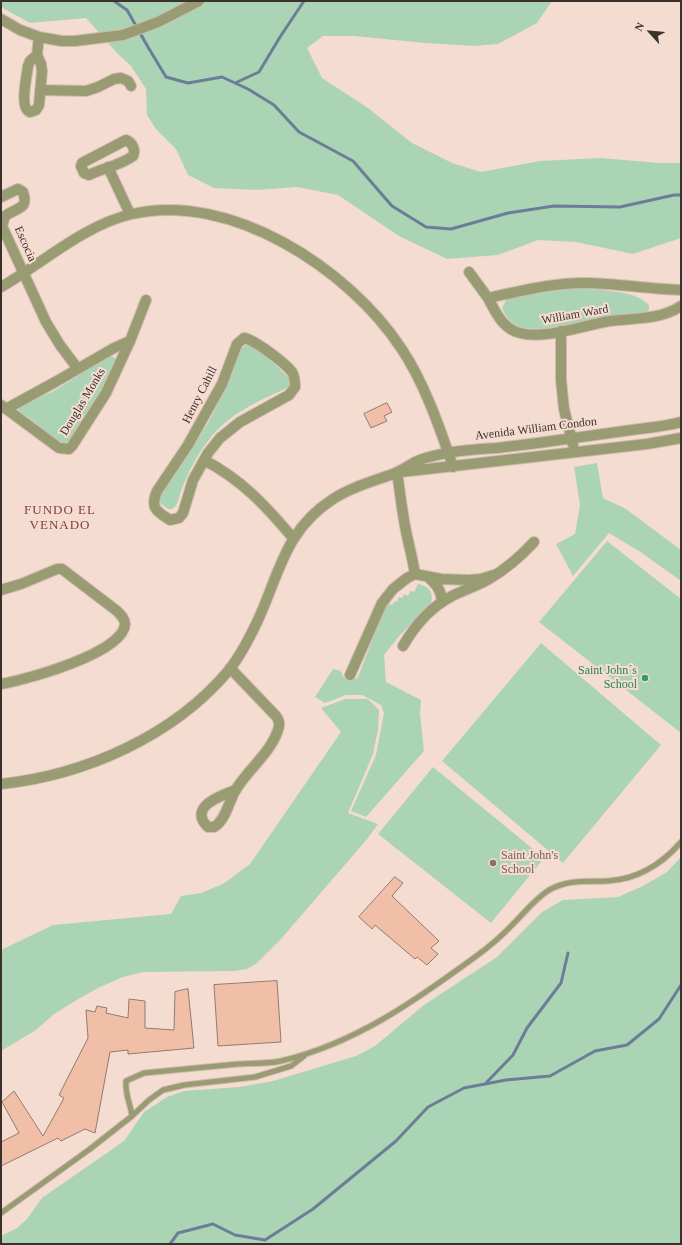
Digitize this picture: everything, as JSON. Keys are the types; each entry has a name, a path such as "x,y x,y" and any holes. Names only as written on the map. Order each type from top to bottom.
{"street":[{"path":"1,19 20,30 39,37 75,41 123,35 158,22 199,1"},
{"path":"37,55 30,61 28,66 24,99 24,105 27,111 33,112 38,108 40,90 41,64 37,55 39,37"},
{"path":"40,90 86,91 114,79 121,78 128,81 131,86"},
{"path":"124,141 130,142 134,152 133,156 118,164 108,167 102,168 87,175 84,174 81,166 83,162 124,141"},
{"path":"108,167 130,214"},
{"name":"Escocia","path":"1,197 18,189 23,192 26,199 22,207 5,216 2,226 24,272"},
{"path":"1,287 77,238 105,224 130,214 148,211 178,210 200,212 226,218 296,250 328,271 368,306 391,334 417,376 453,467"},
{"name":"Douglas Monks","path":"24,272 46,322 60,345 78,369"},
{"name":"William Ward","path":"469,272 503,322 512,330 520,333 537,335 561,331 611,321 668,313 681,306"},
{"name":"William Ward","path":"488,298 545,286 588,283 655,290 681,290"},
{"name":"Douglas Monks","path":"130,342 114,348 78,369 4,407 59,448 69,448 72,446 106,393 130,342 146,300"},
{"path":"561,331 561,380 564,409 575,452"},
{"name":"Henry Cahill","path":"244,338 249,339 270,352 291,372 295,381 295,387 288,395 240,422 220,438 208,452 204,460 193,480 183,513 179,518 170,520 157,512 153,503 157,491 188,445 222,384 238,344 244,338"},
{"name":"Avenida William Condon","path":"1,784 38,778 73,769 109,756 134,744 168,724 208,692 230,668 249,638 264,606 282,559 293,538 315,512 333,499 369,481 397,472 417,461 448,453 572,439 681,422"},
{"name":"Avenida William Condon","path":"397,472 453,467 647,444 681,438"},
{"path":"204,460 222,469 247,489 265,505 293,538"},
{"path":"397,472 406,531 415,574"},
{"path":"403,646 416,626 432,609 442,602 497,574 517,559 534,542"},
{"path":"1,590 21,584 57,569 62,569 118,611 124,619 125,624 120,634 114,641 99,651 74,663 28,678 1,684"},
{"path":"350,675 382,603 400,583 415,574 441,579 468,580 481,579 497,574"},
{"path":"428,577 440,591 442,602"},
{"path":"230,668 276,716 279,722 276,735 236,790"}],"lane":[{"path":"132,1116 130,1104 125,1092 126,1081 144,1073 279,1062 307,1054 330,1045 366,1028 412,1001 490,946 509,929 534,902 550,890 576,881 608,881 636,875 660,862 681,842"},
{"path":"1,1213 90,1149 163,1090 184,1085 255,1077 291,1066 307,1054"}],"green space":[{"path":"1,1 552,1 537,23 498,44 474,46 354,36 323,36 307,48 322,78 368,108 412,143 452,163 481,172 540,161 601,158 660,163 681,163 681,238 633,254 576,242 538,240 498,255 447,259 399,236 338,195 297,187 257,190 214,188 188,175 176,149 156,129 147,115 146,89 131,66 117,53 86,18 30,23 1,7"},
{"path":"569,288 612,291 633,295 642,299 649,305 649,310 647,312 580,325 542,329 527,328 516,325 511,322 502,308 506,300"},
{"path":"246,345 258,350 280,369 289,378 289,386 245,409 227,421 211,437 194,463 176,506 172,509 168,509 160,503 159,497 187,457 208,423 227,385 240,349"},
{"path":"109,356 116,359 104,389 68,444 57,443 38,425 19,411 18,409 20,406 54,391"},
{"path":"597,463 603,498 626,509 681,550 681,581 642,553 609,533 573,576 556,544 575,534 580,505 574,467"},
{"name":"Saint John´s School","path":"607,541 681,599 681,733 539,622"},
{"path":"418,584 425,586 430,590 432,596 431,603 400,635 384,655 386,682 421,700 420,713 424,751 366,817 351,811 376,755 384,713 381,705 362,695 346,695 325,703 315,697 333,669 341,671 345,678 350,680 358,677 387,602 392,605 395,601 397,602 399,597 402,598 404,594 408,596 410,591 414,592"},
{"path":"541,643 661,745 563,863 442,761"},
{"path":"345,699 368,699 379,710 378,730 373,754 348,813 378,824 368,838 281,939 256,964 247,969 235,971 143,972 123,977 80,998 54,1014 36,1030 1,1051 1,950 53,925 171,914 181,896 201,893 223,884 250,864 341,732 321,708"},
{"path":"433,767 544,858 491,923 378,834"},
{"path":"681,857 681,1244 1,1244 1,1236 17,1228 27,1219 42,1198 124,1141 144,1112 167,1097 184,1091 239,1087 273,1081 356,1056 375,1046 424,1005 497,957 542,912 563,900 618,897 643,886 667,872"}],"building":[{"path":"387,403 392,412 384,416 387,421 371,428 364,414"},
{"path":"395,877 403,883 392,896 439,941 431,948 438,954 427,965 417,957 415,959 375,925 372,929 359,917"},
{"path":"277,981 281,1042 218,1046 214,985"},
{"path":"188,989 194,1048 128,1054 128,1050 110,1052 95,1133 85,1129 61,1141 58,1138 1,1166 1,1142 19,1133 2,1102 14,1091 43,1136 64,1098 59,1095 88,1038 86,1010 95,1012 97,1006 107,1008 106,1013 128,1018 129,999 145,1001 145,1028 174,1030 175,992"}],"waterway":[{"path":"114,1 127,10 166,77 188,83 222,77 248,89 274,105 299,132 353,161 392,206 426,227 451,229 508,213 554,206 620,207 674,195 681,195"},
{"path":"235,83 259,72 304,1"},
{"path":"485,1084 513,1055 527,1028 561,983 568,953"},
{"path":"170,1244 178,1233 213,1224 235,1235 265,1240 313,1209 396,1141 428,1107 464,1088 506,1080 550,1076 595,1051 627,1045 659,1019 681,985"}],"place":[{"name":"Saint John´s School","path":"645,678"},
{"name":"Saint John's School","path":"493,863"}],"district":[{"name":"FUNDO EL VENADO","path":"60,518"}]}
